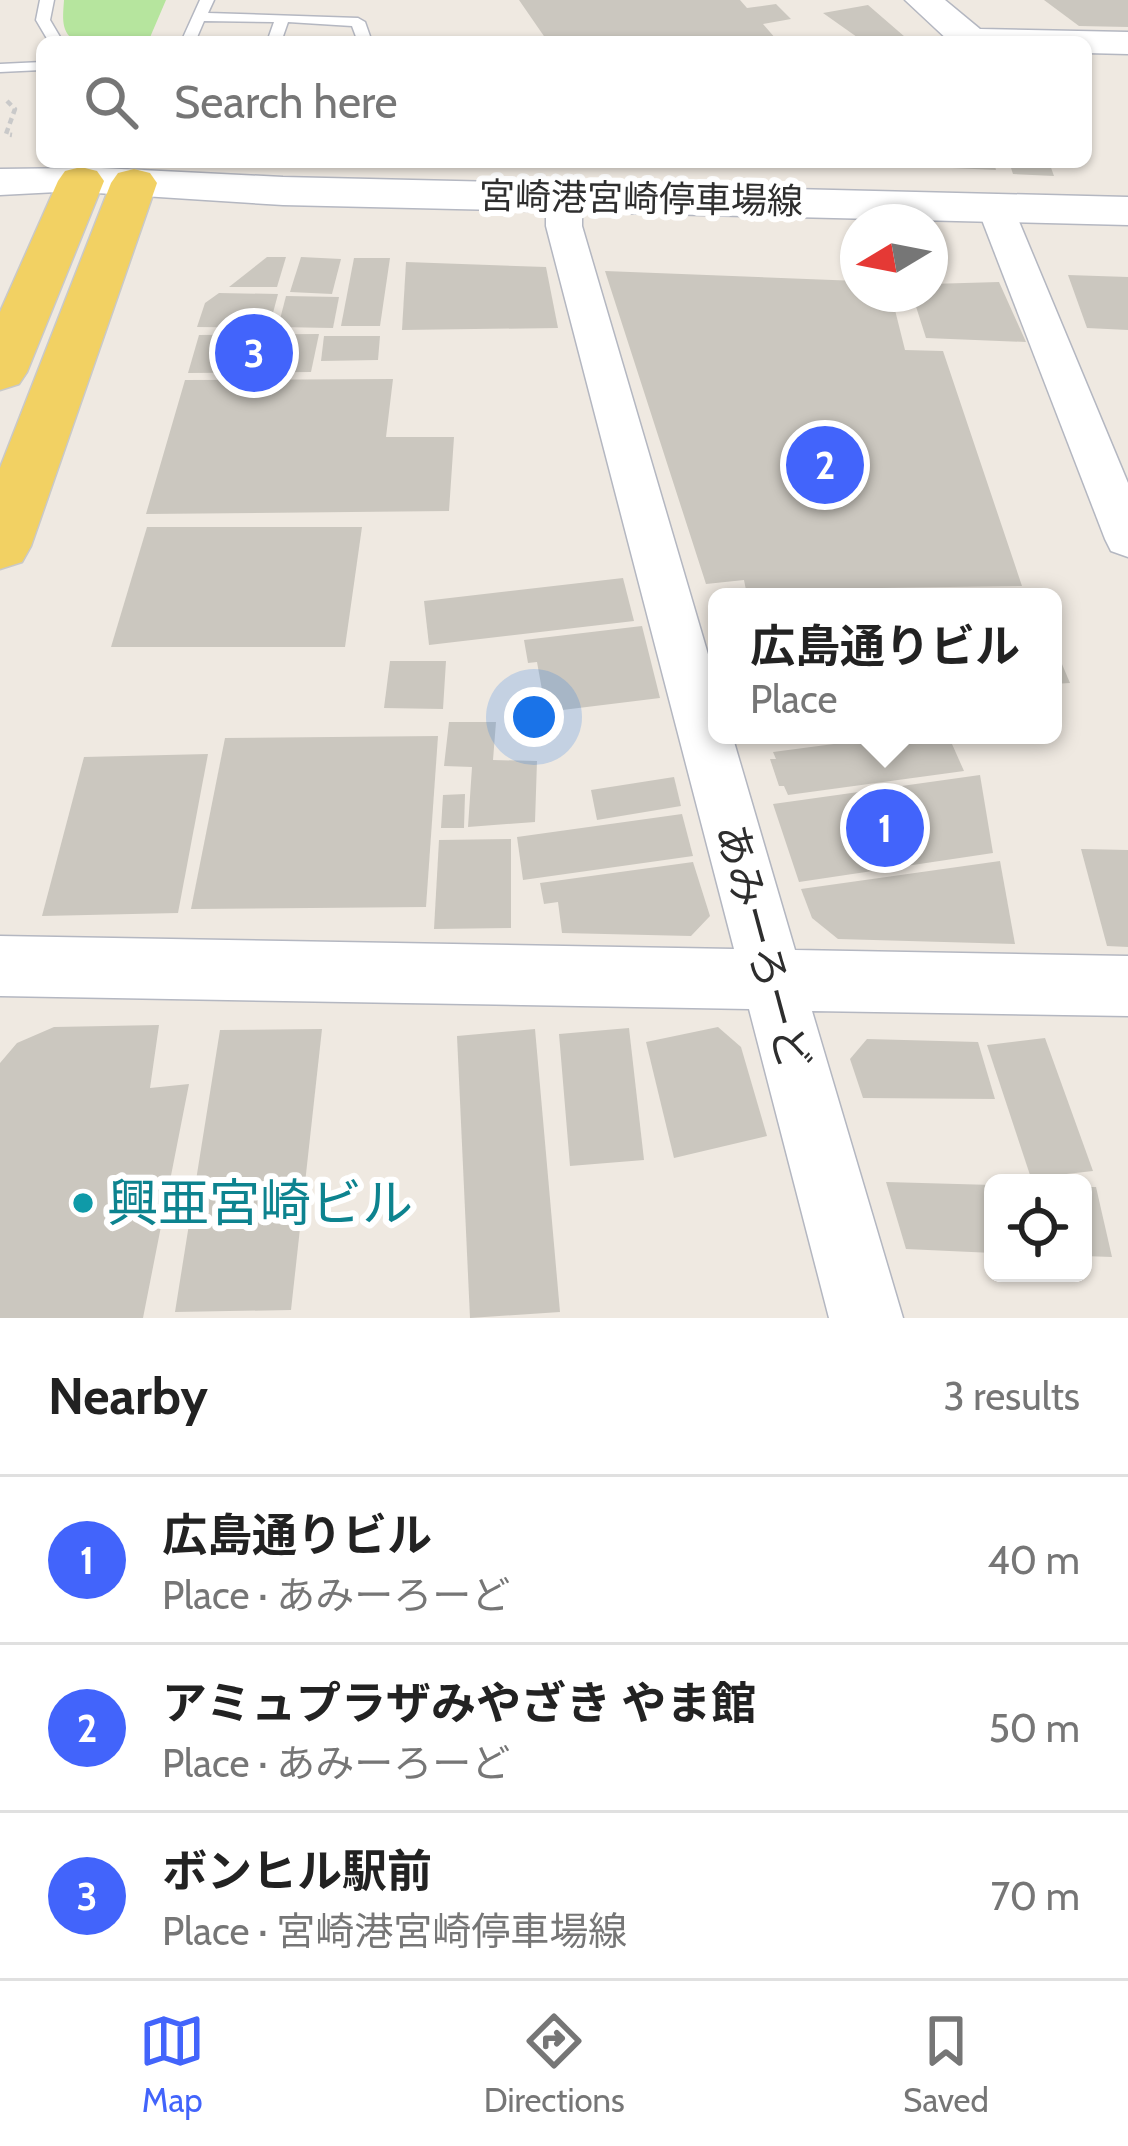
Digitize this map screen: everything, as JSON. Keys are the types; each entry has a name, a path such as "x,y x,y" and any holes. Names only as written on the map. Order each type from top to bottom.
{"main road":[{"name":"宮崎港宮崎停車場線","path":"105,188 564,211 1002,224 1128,242"},
{"path":"0,372 105,188"},
{"path":"0,547 105,188"},
{"name":"宮崎港宮崎停車場線","path":"564,211 840,234"},
{"name":"宮崎港宮崎停車場線","path":"948,234 1128,211"}],"street":[{"path":"923,0 965,36"},
{"path":"1092,42 1128,43"},
{"path":"0,182 105,188"},
{"path":"0,224 105,188"},
{"name":"あみーろーど","path":"564,211 708,740"},
{"path":"1002,224 1128,539"},
{"name":"あみーろーど","path":"709,744 866,1318"},
{"path":"0,966 1128,986"}],"lane":[{"path":"46,0 43,20 52,36"},
{"path":"192,36 207,0"},
{"path":"203,17 358,22 363,36"},
{"path":"276,36 282,19"},
{"path":"0,71 36,70"}],"path":[{"path":"0,98 15,109 6,134 23,136"}],"green space":[{"path":"64,0 166,0 151,36 70,36 63,18"}],"building":[{"path":"519,0 740,0 747,8 776,4 791,19 763,24 773,36 544,36"},
{"path":"1044,0 1128,0 1128,27 1079,26"},
{"path":"868,5 904,36 856,36 823,13"},
{"path":"1011,168 1051,168 1054,176 1013,174"},
{"path":"267,257 286,257 277,287 229,287"},
{"path":"301,257 341,259 332,294 290,292"},
{"path":"354,258 390,258 380,326 341,326"},
{"path":"406,262 546,267 558,328 402,330"},
{"path":"605,271 840,280 840,312 896,312 905,350 943,351 1022,586 746,588 744,580 706,584"},
{"path":"1068,275 1128,277 1128,330 1087,328"},
{"path":"999,282 1026,342 926,338 918,312 948,312 948,283"},
{"path":"219,293 278,294 269,328 197,327 205,303"},
{"path":"286,296 339,297 333,328 278,327"},
{"path":"319,334 311,372 188,373 199,335"},
{"path":"324,336 380,336 378,360 321,361"},
{"path":"393,379 386,437 454,437 449,511 146,514 185,380"},
{"path":"147,527 362,527 345,647 111,647"},
{"path":"623,578 634,621 429,645 424,601"},
{"path":"642,626 660,698 546,712 537,662 528,663 524,640"},
{"path":"390,661 446,661 443,709 384,708"},
{"path":"449,722 496,722 493,760 537,761 535,822 468,827 472,767 444,766"},
{"path":"438,736 426,907 191,909 225,738"},
{"path":"834,744 952,744 964,771 788,795 779,786 770,759 776,759 773,752"},
{"path":"208,754 178,913 42,916 84,757"},
{"path":"980,775 993,853 799,882 773,804"},
{"path":"674,777 681,806 597,820 591,790"},
{"path":"465,794 464,828 441,828 443,795"},
{"path":"682,814 693,856 523,880 517,837"},
{"path":"511,839 511,928 434,929 439,840"},
{"path":"1081,849 1128,850 1128,947 1107,946"},
{"path":"1000,861 1015,944 838,939 812,918 801,889"},
{"path":"693,862 710,916 691,936 562,933 558,902 544,904 540,883"},
{"name":"興亜宮崎ビル","path":"159,1025 150,1088 189,1084 143,1318 0,1318 0,1063 17,1043 54,1027"},
{"path":"718,1027 741,1047 767,1136 674,1158 646,1042"},
{"path":"629,1028 644,1160 570,1166 559,1034"},
{"path":"322,1029 291,1310 175,1312 220,1030"},
{"path":"535,1029 560,1312 470,1318 457,1036"},
{"path":"1045,1038 1093,1171 1030,1174 987,1045"},
{"path":"867,1039 978,1042 995,1099 863,1098 850,1059"},
{"path":"886,1182 984,1185 984,1253 906,1249"},
{"path":"1092,1187 1096,1187 1112,1257 1092,1256"}],"place":[{"name":"ボンヒル駅前","path":"254,353"},
{"name":"アミュプラザみやざき やま館","path":"825,465"},
{"name":"広島通りビル","path":"885,828"},
{"name":"興亜宮崎ビル","path":"83,1203"}]}
